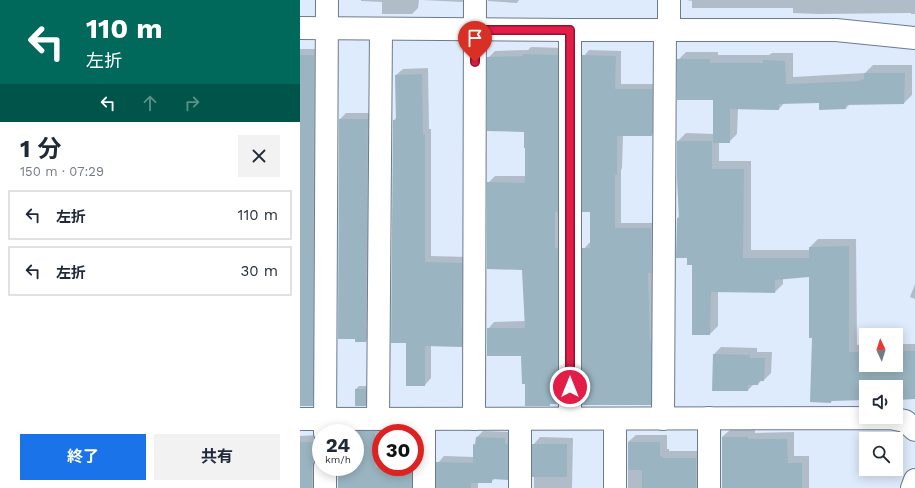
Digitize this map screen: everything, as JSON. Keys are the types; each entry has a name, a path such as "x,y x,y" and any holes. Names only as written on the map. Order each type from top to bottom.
{"street":[{"path":"325,424 327,0"},
{"path":"474,419 476,0"},
{"path":"663,419 667,30 669,0"},
{"path":"300,28 475,30 836,30 915,38"},
{"path":"378,419 381,29"},
{"path":"570,30 570,418"},
{"path":"709,418 709,488"},
{"path":"340,424 378,419 890,418 905,420 915,430"},
{"path":"300,419 318,424"},
{"path":"424,419 424,488"},
{"path":"520,419 520,488"},
{"path":"614,488 615,419"},
{"path":"325,476 325,488"},
{"path":"912,488 915,480"}],"building":[{"path":"523,54 558,55 558,212 555,212 555,248 558,248 558,404 550,404 550,406 525,406 525,384 522,384 521,356 487,356 487,328 525,328 522,270 487,269 487,182 525,183 525,148 524,132 487,131 487,57 523,56"},
{"path":"300,55 314,55 313,406 300,406"},
{"path":"582,55 616,56 615,89 652,89 652,136 617,136 617,175 615,175 615,228 651,228 651,273 648,273 651,340 651,405 582,405 582,248 590,248 590,212 582,212"},
{"path":"677,59 710,59 710,63 763,63 763,60 785,61 786,84 860,81 864,79 864,73 905,73 904,104 846,105 846,109 819,110 819,103 779,104 779,110 730,109 730,143 713,143 713,100 677,100"},
{"path":"422,74 423,135 425,134 425,262 462,263 462,347 425,346 425,386 406,386 406,343 391,343 393,120 396,120 395,75"},
{"path":"339,119 368,119 366,342 355,342 355,339 338,339"},
{"path":"677,141 712,141 712,169 744,169 743,258 809,258 809,247 849,246 849,352 859,352 859,372 903,372 903,351 915,351 915,399 903,400 903,380 859,380 859,400 831,401 831,403 810,402 812,338 809,338 809,277 775,280 775,293 711,292 710,335 692,335 692,265 687,265 687,258 676,258 677,218 679,218"},
{"path":"713,354 750,355 750,358 765,358 764,381 759,381 758,385 748,385 748,391 712,391"},
{"path":"355,389 366,389 366,406 355,406"},
{"path":"364,431 372,431 372,476 412,476 412,488 338,488 338,476 364,476"},
{"path":"476,437 505,438 505,444 508,444 508,480 492,479 492,483 471,483 471,488 436,488 436,462 473,463 473,444 475,445"},
{"path":"722,437 787,439 788,463 802,463 802,488 722,488"},
{"path":"300,442 312,442 312,488 300,488"},
{"path":"628,442 660,442 660,456 662,456 662,458 696,458 696,488 642,488 642,470 628,470"},
{"path":"532,444 567,444 567,477 532,477"}],"route":[{"path":"475,62 475,30 570,30 570,387"}]}
